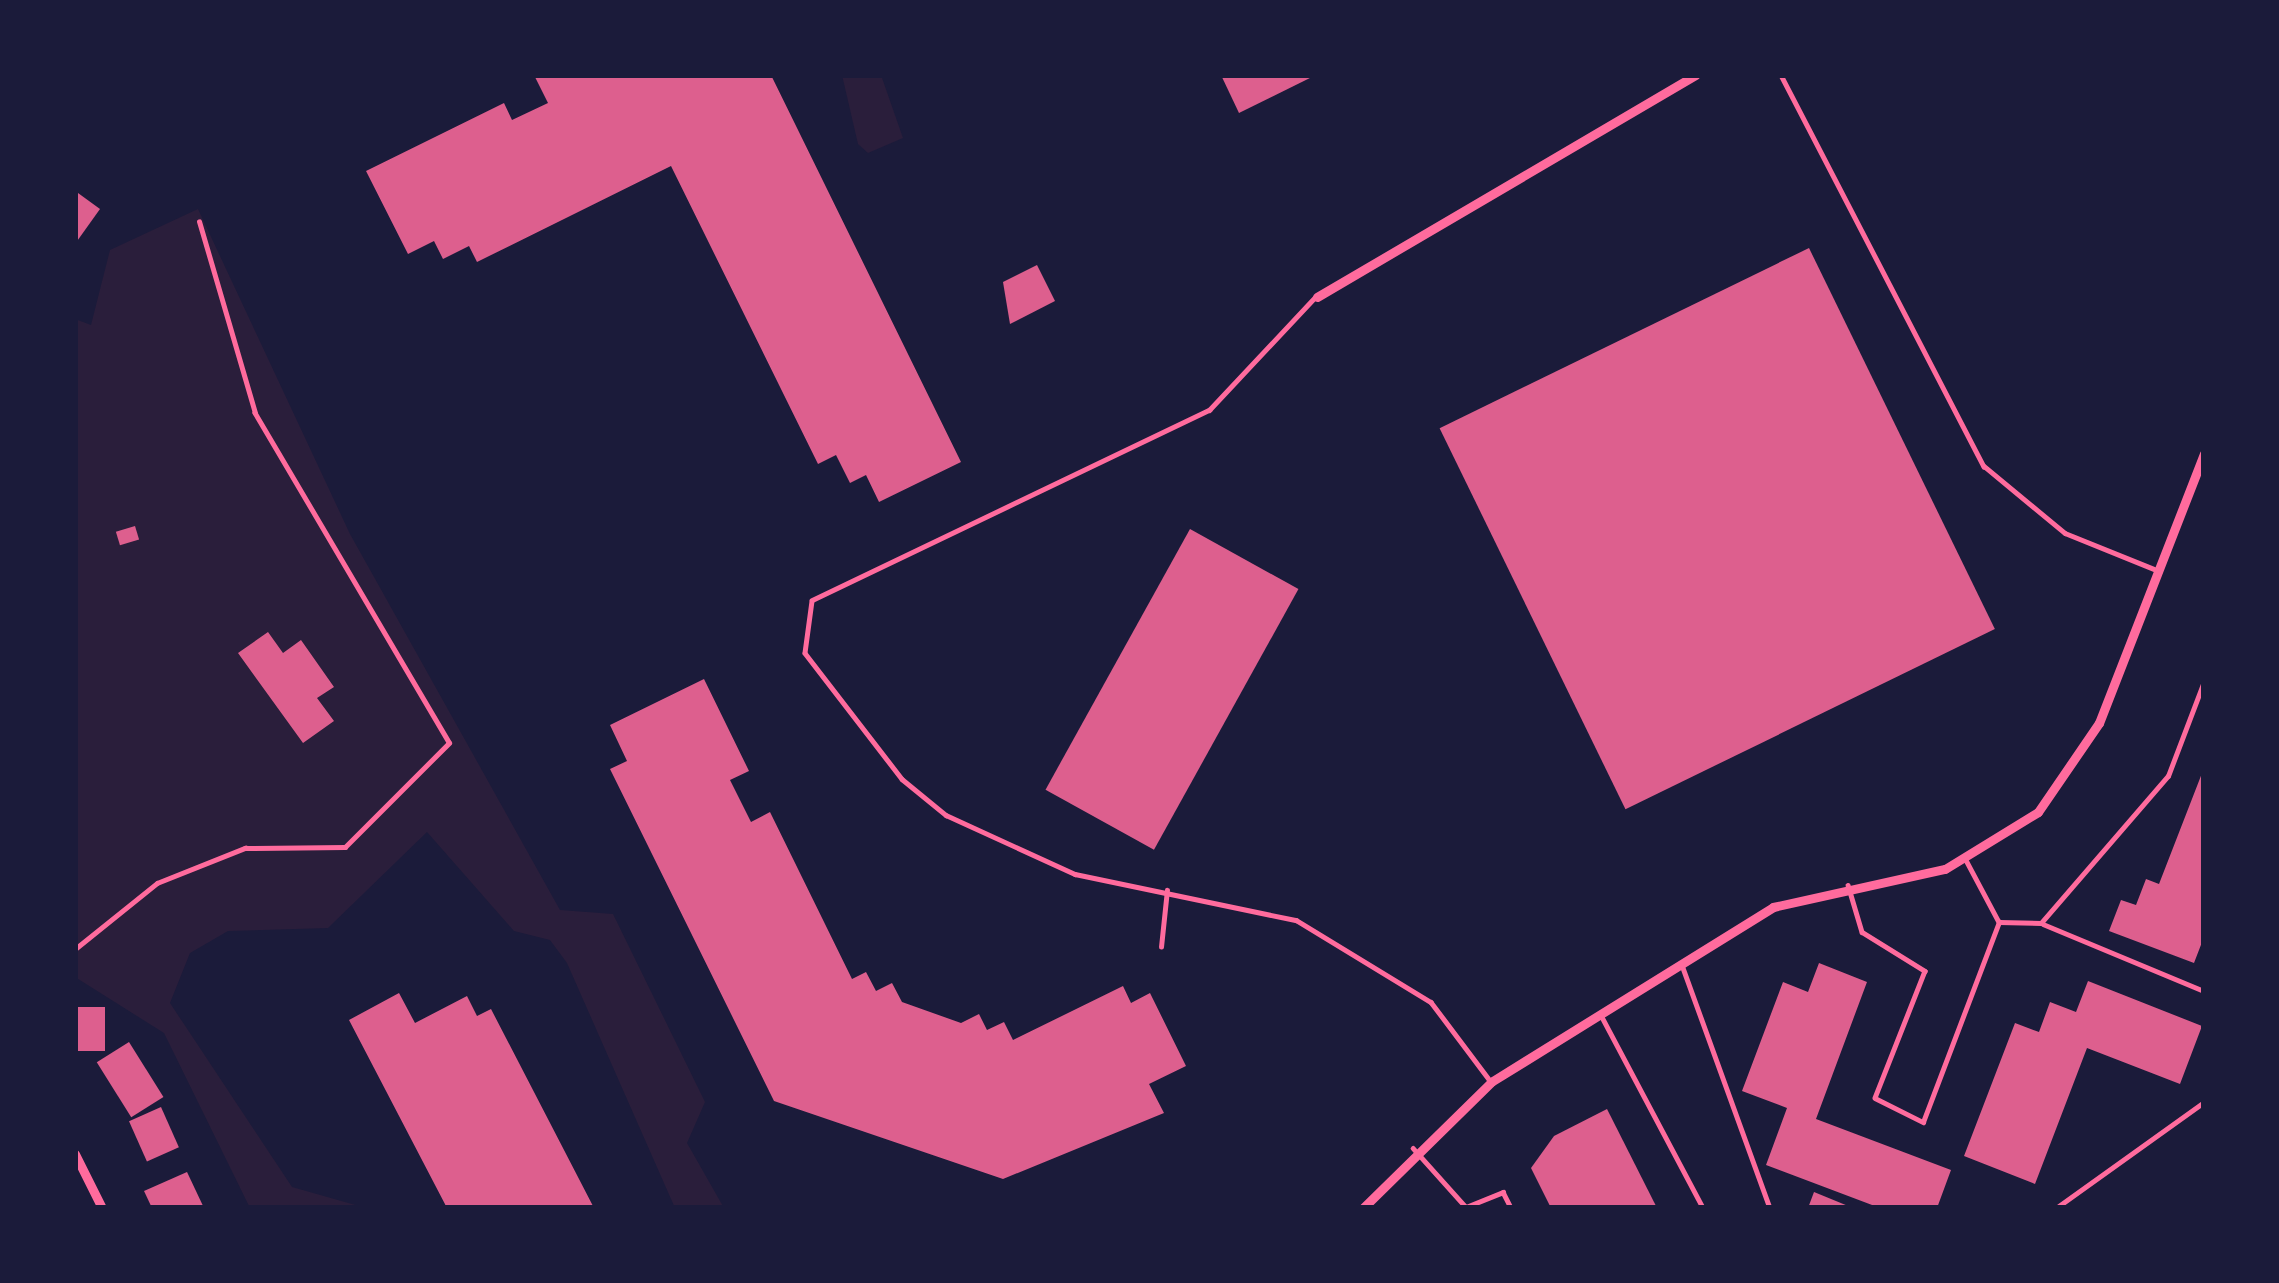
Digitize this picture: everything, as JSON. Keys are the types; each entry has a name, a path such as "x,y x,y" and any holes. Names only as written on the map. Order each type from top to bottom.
{"street":[{"path":"1317,297 1696,75"},
{"path":"1363,1208 1413,1148 1491,1082 1773,907 1848,885 1966,860 2017,830 2073,771 2204,454"},
{"path":"75,1154 102,1208"}],"lane":[{"path":"1781,75 1984,466 2065,533 2154,569"},
{"path":"75,949 157,883 245,848 345,847 449,742 255,413 199,222"},
{"path":"1317,297 1210,410 812,601 804,629 805,653 902,779 946,814 1053,867 1297,920 1431,1002 1491,1082"},
{"path":"2041,923 2168,776 2204,681"},
{"path":"1848,885 1862,932 1925,970 1875,1099 1923,1122 1999,922 1966,860"},
{"path":"1162,947 1167,890"},
{"path":"1999,922 2041,923 2204,991"},
{"path":"1681,962 1770,1208"},
{"path":"1600,1012 1703,1208"},
{"path":"2056,1208 2204,1102"},
{"path":"1413,1148 1465,1208 1503,1192 1511,1208"}],"shaded area":[{"path":"842,75 881,75 903,138 868,153 858,144"},
{"path":"198,209 350,534 560,910 613,914 705,1102 687,1143 724,1208 675,1208 567,963 550,940 514,931 427,832 328,928 228,931 190,953 170,1003 292,1187 366,1208 250,1208 164,1033 75,977 75,319 91,325 110,250"}],"building":[{"path":"534,75 771,75 961,462 879,502 866,475 850,483 836,455 818,464 671,166 477,262 469,246 443,259 434,241 408,254 366,171 504,103 512,120 548,103"},
{"path":"1221,75 1316,75 1239,113"},
{"path":"78,193 100,209 75,244 75,198"},
{"path":"1809,248 1995,629 1625,809 1440,428"},
{"path":"1037,265 1055,301 1010,324 1003,282"},
{"path":"135,526 139,539 120,545 116,532"},
{"path":"1190,529 1298,589 1154,850 1046,790"},
{"path":"268,632 283,653 301,640 334,687 317,698 334,721 303,743 238,653"},
{"path":"704,679 749,771 730,780 751,822 770,812 852,979 866,972 876,991 892,983 902,1002 961,1023 979,1014 987,1030 1004,1022 1013,1040 1123,986 1131,1003 1150,993 1186,1066 1149,1084 1164,1113 1003,1179 774,1101 610,769 627,761 610,725"},
{"path":"2204,768 2204,937 2194,963 2109,931 2121,900 2136,905 2146,879 2159,884"},
{"path":"1819,963 1867,982 1816,1119 1951,1170 1937,1208 1880,1208 1766,1165 1787,1108 1742,1091 1783,982 1808,992"},
{"path":"2088,981 2202,1026 2180,1084 2087,1048 2035,1184 1964,1156 2015,1023 2039,1032 2050,1002 2076,1012"},
{"path":"399,993 415,1023 467,996 477,1016 491,1009 594,1208 447,1208 349,1020"},
{"path":"75,1007 105,1007 105,1051 75,1051"},
{"path":"129,1042 163,1097 131,1117 97,1062"},
{"path":"161,1107 179,1147 147,1161 129,1121"},
{"path":"1607,1109 1657,1208 1551,1208 1531,1168 1554,1136"},
{"path":"187,1172 204,1208 152,1208 144,1191"},
{"path":"1814,1192 1853,1208 1808,1208"}]}
